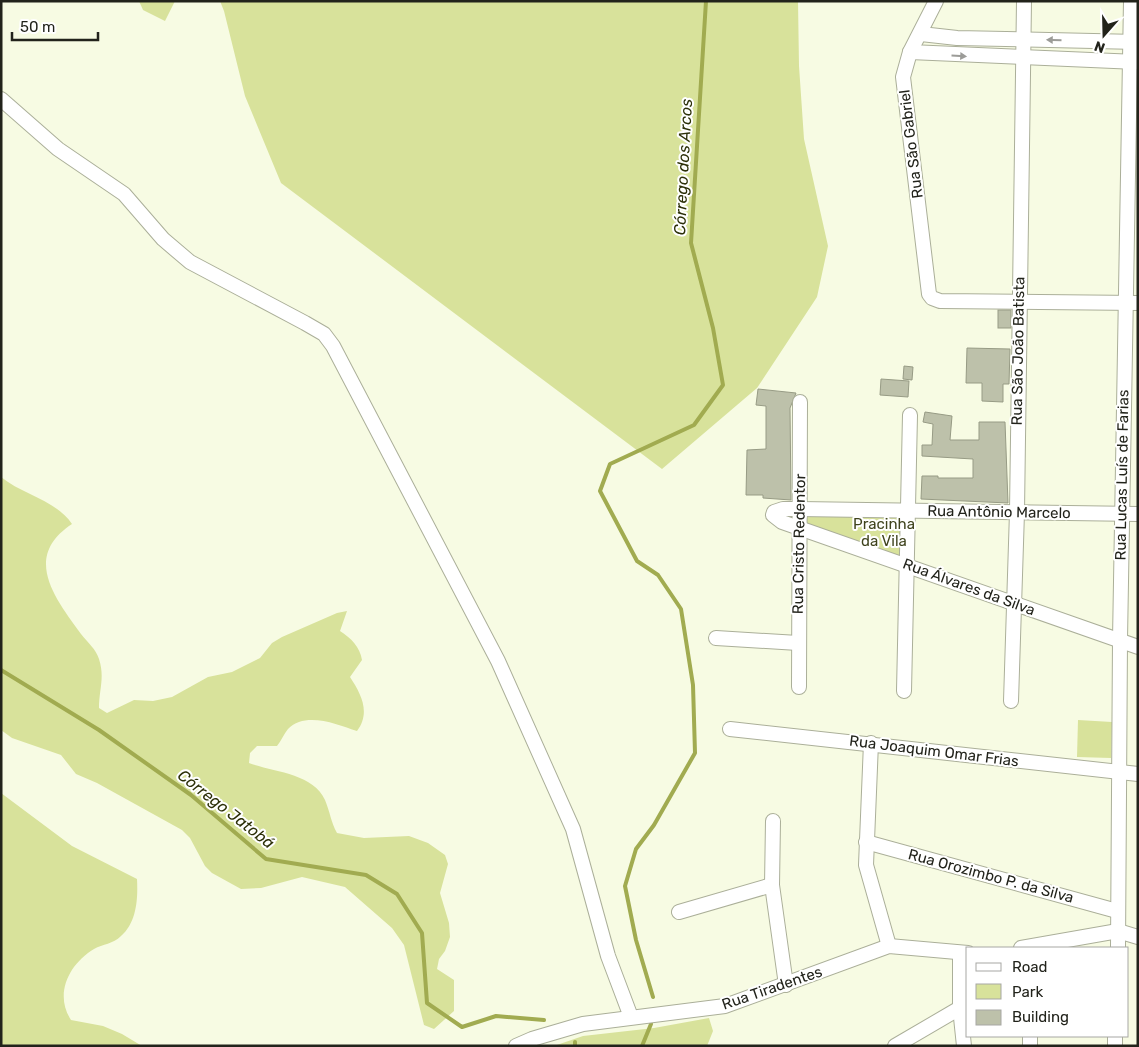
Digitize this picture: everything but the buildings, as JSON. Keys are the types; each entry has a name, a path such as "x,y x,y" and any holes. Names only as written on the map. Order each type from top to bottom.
{"street":[{"name":"Rua São Gabriel","path":"936,1 921,34 910,52 903,77 929,294 932,298 940,301 1019,301"},
{"name":"Rua São João Batista","path":"1011,701 1017,512 1024,1"},
{"name":"Rua Lucas Luís de Farias","path":"1118,947 1122,514 1132,303 1134,42 1131,1"},
{"path":"921,34 957,38 1134,42"},
{"path":"910,52 1133,62"},
{"path":"1,99 58,149 124,194 163,239 190,262 324,334 337,352 498,661 573,829 608,956 631,1017"},
{"path":"1019,301 1132,303"},
{"name":"Rua Cristo Redentor","path":"799,687 800,402"},
{"path":"904,691 909,565 907,511 910,415"},
{"name":"Rua Antônio Marcelo","path":"773,515 774,512 783,509 1138,514"},
{"name":"Rua Álvares da Silva","path":"773,515 776,519 800,528 1138,647"},
{"path":"716,638 798,643"},
{"name":"Rua Joaquim Omar Frias","path":"730,728 1138,774"},
{"path":"870,743 866,865 890,946"},
{"path":"773,821 772,885 786,985"},
{"name":"Rua Orozimbo P. da Silva","path":"866,842 1117,911"},
{"path":"679,912 772,885"},
{"path":"1028,947 1118,931 1138,937"},
{"name":"Rua Tiradentes","path":"516,1046 584,1024 725,1006 890,946 964,953"},
{"path":"964,953 960,1008 964,1046"},
{"path":"896,1046 960,1008"}],"green space":[{"path":"139,1 175,1 165,21 143,10"},
{"path":"220,1 798,1 799,66 804,139 828,246 817,297 757,388 662,469 281,183 245,96"},
{"path":"1,477 19,489 48,503 72,524 57,537 49,550 46,564 48,578 62,606 98,655 102,672 99,708 107,713 134,700 153,701 172,697 208,677 232,672 260,658 272,643 282,637 337,613 347,611 340,631 354,643 362,660 350,677 361,697 364,710 361,724 357,731 321,721 303,721 288,729 277,746 257,746 250,753 249,763 292,775 311,784 325,800 337,833 364,838 409,836 428,843 445,855 448,864 440,893 449,923 450,937 445,951 439,959 437,969 454,980 454,1011 434,1029 424,1025 404,945 392,928 345,887 302,877 261,888 241,889 212,873 205,866 190,838 182,830 97,783 76,774 61,755 12,738 1,730"},
{"name":"Pracinha da Vila","path":"805,513 903,515 902,558 804,525"},
{"path":"1078,720 1112,722 1111,758 1077,757"},
{"path":"1,793 72,846 137,879 137,902 130,924 118,939 94,949 77,963 67,980 64,1000 71,1020 103,1026 122,1034 142,1046 1,1046"},
{"path":"709,1018 713,1031 707,1046 554,1046 583,1036 654,1028"}],"waterway":[{"name":"Córrego dos Arcos","path":"653,997 636,940 625,886 636,849 654,825 695,753 693,685 681,609 658,575 637,561 600,491 610,464 694,425 723,385 713,328 691,243 706,1"},
{"name":"Córrego Jatobá","path":"1,670 99,730 191,795 266,859 366,875 397,894 422,933 427,1003 462,1027 496,1016 544,1020"},
{"name":"Córrego dos Arcos","path":"642,1046 651,1024"}]}
